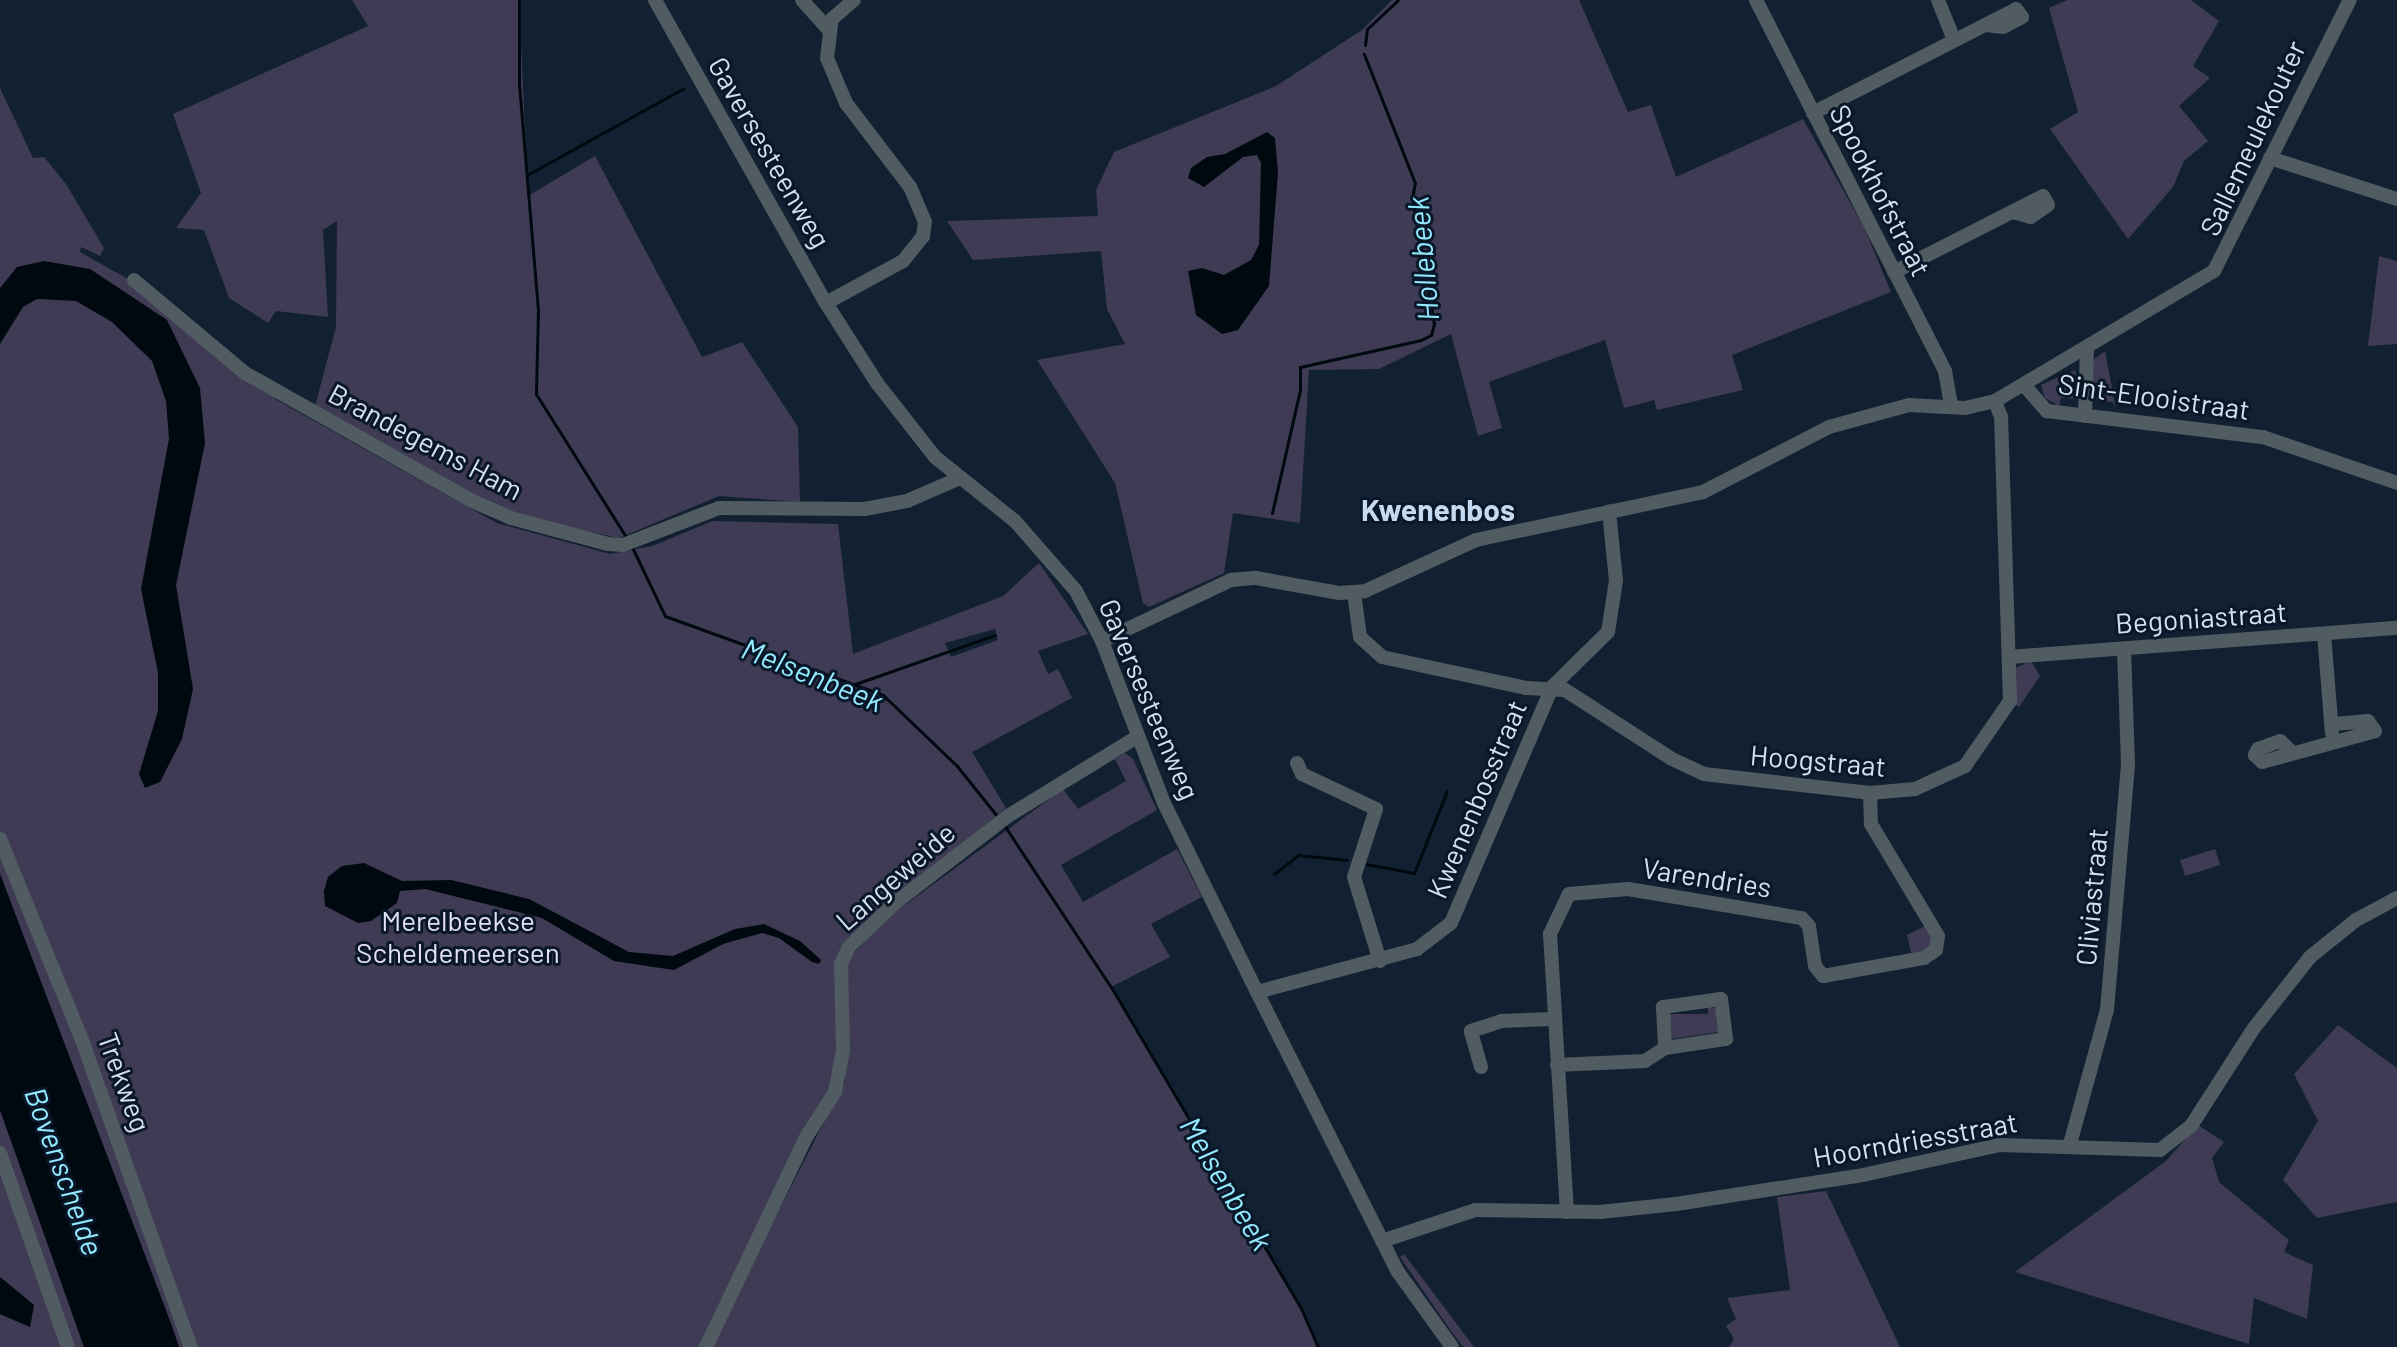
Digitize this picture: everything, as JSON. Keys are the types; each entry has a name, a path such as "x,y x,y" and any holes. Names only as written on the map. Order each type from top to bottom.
{"street":[{"name":"Gaversesteenweg","path":"655,0 826,303 894,406 935,457 1015,521 1076,591 1102,641 1137,737 1257,992 1382,1241 1452,1347"},
{"path":"802,0 828,29"},
{"path":"826,303 903,261 923,236 925,222 910,187 834,79 827,58 828,29 838,11 854,0"},
{"name":"Spookhofstraat","path":"1756,0 1945,371 1951,405"},
{"path":"1938,0 1954,40"},
{"name":"Sallemeulekouter","path":"2024,385 2214,271 2345,2"},
{"path":"1813,113 1986,25"},
{"path":"2270,158 2397,199"},
{"path":"1894,272 2012,212"},
{"name":"Brandegems Ham","path":"134,280 245,373 470,500 511,518 630,542 719,508 865,509 907,501 960,478"},
{"path":"2085,416 2087,349"},
{"name":"Sint-Elooistraat","path":"1354,593 1476,540 1703,492 1829,427 1909,405 1965,408 1995,401 2024,385 2047,411 2263,437 2397,483"},
{"name":"Hoogstraat","path":"1354,593 1360,637 1382,657 1526,688 1552,687 1704,774 1870,793 1915,789 1965,766 2010,701 2001,417 1995,401"},
{"name":"Kwenenbosstraat","path":"1257,992 1380,961 1430,943 1451,923 1552,687 1599,646 1611,621 1616,560 1609,511"},
{"path":"1102,641 1231,580 1256,578 1354,593"},
{"name":"Begoniastraat","path":"2009,657 2397,628"},
{"path":"2324,634 2332,740"},
{"name":"Cliviastraat","path":"2070,1144 2107,1010 2128,763 2124,649"},
{"path":"2292,752 2332,740 2372,734 2375,727 2368,721 2331,724"},
{"name":"Langeweide","path":"706,1347 805,1139 835,1092 842,1072 839,994 845,954 885,911 1006,818 1137,737"},
{"path":"1297,763 1302,774 1376,809 1354,877 1380,961"},
{"name":"Varendries","path":"1567,1212 1550,934 1569,894 1577,890 1612,894 1628,889 1802,918 1809,926 1815,966 1823,976 1931,955 1938,936 1871,824 1870,793"},
{"name":"Trekweg","path":"0,839 82,1040 191,1347"},
{"name":"Hoorndriesstraat","path":"1382,1241 1429,1221 1475,1210 1567,1212 1816,1183 1999,1145 2070,1144 2144,1152 2170,1145 2191,1126 2254,1028 2310,957 2356,920 2397,898"},
{"path":"1557,1065 1645,1061 1665,1048 1726,1039 1721,999 1663,1007 1665,1048"},
{"path":"1481,1067 1471,1031 1501,1021 1554,1019"},
{"path":"0,1153 68,1347"}],"green space":[{"path":"352,0 519,0 528,196 595,156 702,357 742,342 798,427 800,502 719,496 619,538 526,518 477,497 315,406 336,327 337,221 323,230 328,317 276,311 268,323 229,298 204,230 176,228 201,193 173,114 368,26"},
{"path":"1392,0 1579,0 1628,112 1651,105 1676,177 1803,119 1864,227 1891,292 1732,355 1743,390 1657,410 1654,400 1624,408 1605,340 1489,382 1502,428 1478,436 1451,334 1379,369 1309,370 1300,523 1233,513 1224,573 1149,607 1143,603 1115,483 1037,360 1125,344 1107,309 1101,251 973,260 947,221 1098,216 1096,190 1114,152 1276,86 1362,30"},
{"path":"2067,0 2191,0 2219,21 2193,66 2210,78 2179,106 2208,141 2184,161 2173,187 2128,239 2050,129 2078,112 2049,8"},
{"name":"Merelbeekse Scheldemeersen","path":"0,88 33,158 44,157 66,184 104,248 100,256 81,247 80,252 135,283 275,394 275,399 497,523 610,554 652,546 713,521 838,524 853,654 1003,596 1039,563 1088,634 1038,651 1048,674 1058,669 1072,698 972,752 1006,808 889,902 841,949 838,1070 702,1347 179,1347 0,874","holes":["995,629 998,640 951,657 945,643"]},
{"path":"2379,256 2397,261 2397,344 2368,346"},
{"path":"2105,351 2116,410 2113,402 2091,400 2089,363"},
{"path":"2075,370 2081,399 2061,398 2059,406 2045,398 2041,385"},
{"path":"2031,661 2040,676 2019,707 2013,703 2015,668"},
{"path":"1125,753 1133,759 1157,810 1061,865 1083,902 1177,849 1202,897 1151,924 1170,957 1111,987 1300,1306 1318,1347 709,1347 845,1081 844,973 852,955 886,919 1063,789 1078,809 1126,781 1115,759"},
{"path":"2215,849 2220,865 2185,876 2180,860"},
{"path":"1925,926 1934,945 1912,956 1907,935"},
{"path":"1708,1006 1716,1009 1719,1032 1671,1039 1669,1014 1708,1014"},
{"path":"2338,1025 2397,1068 2397,1202 2317,1218 2283,1180 2318,1121 2294,1074"},
{"path":"0,1110 84,1347 0,1347 0,1314 30,1326 34,1305 0,1277"},
{"path":"2198,1125 2224,1142 2212,1158 2219,1182 2289,1240 2284,1252 2313,1265 2307,1319 2254,1298 2249,1344 2015,1272 2166,1161"},
{"path":"1826,1191 1900,1347 1729,1347 1734,1339 1726,1326 1736,1319 1727,1298 1790,1290 1777,1197"},
{"path":"1404,1254 1474,1347 1463,1347 1400,1257"}],"water":[{"path":"1267,132 1275,138 1278,173 1269,286 1238,330 1222,334 1196,315 1188,271 1202,268 1224,275 1251,260 1259,245 1261,163 1257,155 1243,157 1204,187 1188,178 1191,168 1207,157 1225,154"},
{"path":"44,261 90,269 167,320 200,388 205,443 176,585 193,689 182,739 160,782 145,788 139,774 158,711 158,673 141,589 169,439 166,401 152,361 112,322 76,301 37,299 23,307 0,344 0,288 17,267"},
{"path":"364,863 402,881 451,880 529,899 629,952 673,956 735,929 764,924 800,941 821,960 819,964 812,962 779,938 762,933 723,944 674,970 614,961 542,918 425,889 400,891 397,903 371,921 358,923 325,906 324,891 328,877 342,866"},
{"name":"Bovenschelde","path":"0,874 179,1347 84,1347 0,1110"},
{"path":"0,1277 34,1305 30,1327 0,1314"}],"waterway":[{"name":"Melsenbeek","path":"519,0 519,84 538,310 536,394 626,537"},
{"name":"Hollebeek","path":"1365,45 1367,29 1398,0"},
{"name":"Hollebeek","path":"1272,513 1300,390 1300,367 1421,340 1431,335 1434,324 1412,198 1415,183 1364,54"},
{"path":"527,175 684,88"},
{"name":"Melsenbeek","path":"632,547 665,616 883,695 957,766 997,816"},
{"path":"855,684 995,635"},
{"path":"1366,864 1414,873 1447,791"},
{"name":"Melsenbeek","path":"1004,825 1111,987 1300,1306 1318,1347"},
{"path":"1274,874 1298,855 1347,860"}],"district":[{"name":"Kwenenbos","path":"1438,509"}]}
